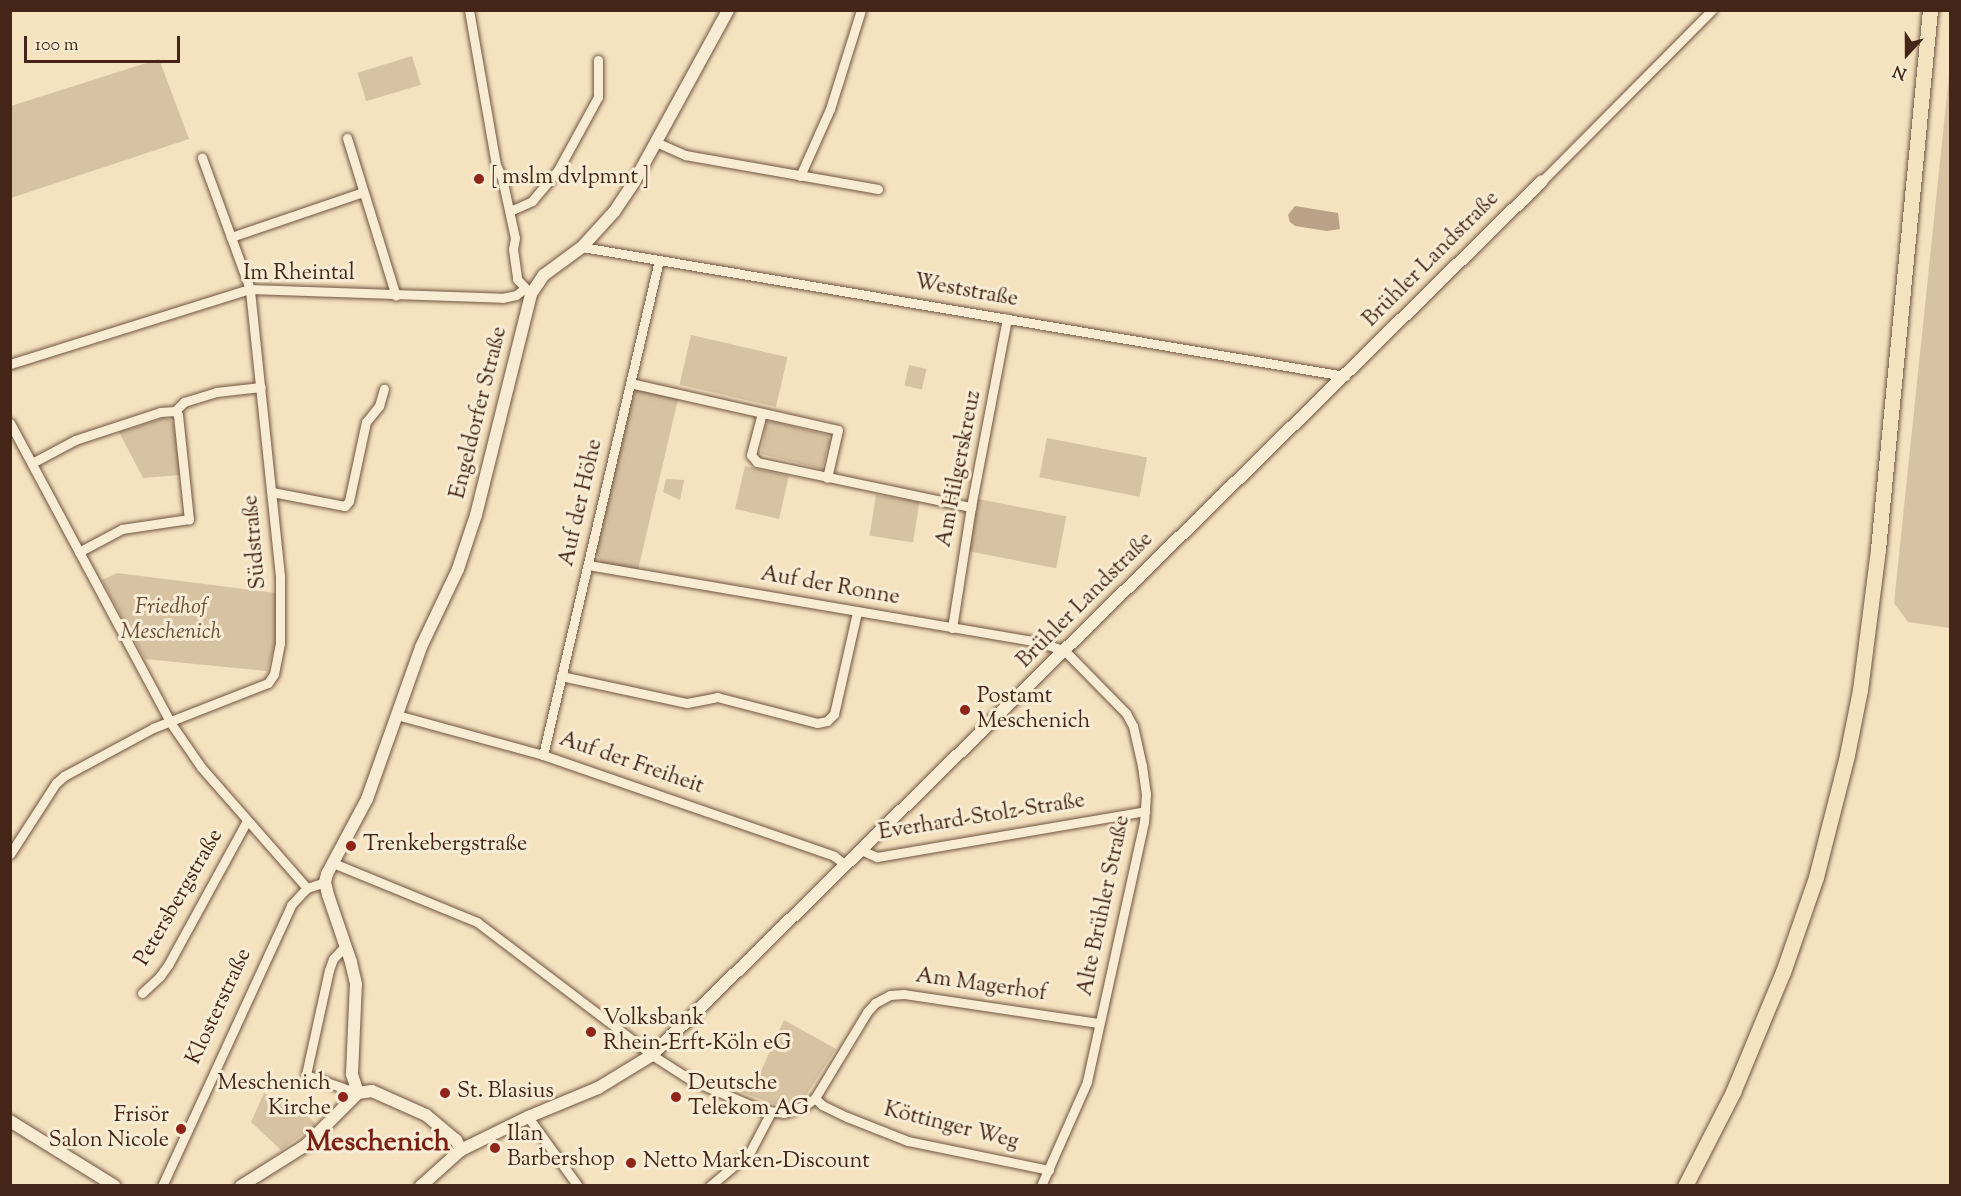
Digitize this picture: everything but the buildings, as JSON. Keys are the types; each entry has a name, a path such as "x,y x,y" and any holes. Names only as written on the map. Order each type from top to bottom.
{"highway":[{"path":"1685,1185 1742,1072 1783,972 1816,877 1847,755 1861,680 1878,549 1930,10"}],"street":[{"path":"469,10 491,142 516,238 513,249 517,279 528,291"},
{"name":"Engeldorfer Straße","path":"333,863 367,798 421,647 458,569 476,515 528,291 544,275 582,247 614,212 658,143 728,10"},
{"path":"800,176 830,109 861,10"},
{"name":"Brühler Landstraße","path":"421,1185 461,1150 528,1117 598,1088 652,1055 1542,181 1712,10"},
{"path":"510,211 532,201 558,170 598,97 598,60"},
{"path":"347,138 396,296"},
{"path":"658,143 685,155 878,189"},
{"name":"Südstraße","path":"10,854 56,783 153,728 268,683 274,674 280,643 280,576 250,290 202,158"},
{"path":"231,237 363,192"},
{"name":"Weststraße","path":"582,247 1344,376"},
{"name":"Auf der Höhe","path":"543,754 659,260"},
{"name":"Im Rheintal","path":"10,364 250,290 502,298 528,291"},
{"name":"Am Hilgerskreuz","path":"952,628 971,507 1007,318"},
{"path":"630,383 838,430 827,478"},
{"path":"32,463 75,440 160,412 175,411 184,402 216,392 261,387"},
{"path":"272,492 345,506 349,501 366,423 379,406 384,389"},
{"path":"79,552 122,529 189,519 183,445 178,415 175,411"},
{"path":"762,412 751,455 753,459 827,478 971,507"},
{"path":"10,423 170,722 201,766 307,888 325,882"},
{"name":"Auf der Ronne","path":"588,565 1042,642 1065,651"},
{"path":"561,676 687,703 717,697 817,723 827,722 834,714 858,612"},
{"name":"Alte Brühler Straße","path":"1041,1185 1084,1091 1094,1057 1099,1023 1145,811 1142,766 1133,726 1126,713 1065,651"},
{"name":"Auf der Freiheit","path":"397,715 543,754 834,856 846,865"},
{"name":"Everhard-Stolz-Straße","path":"861,850 877,857 1145,811"},
{"name":"Petersbergstraße","path":"142,993 160,976 168,964 247,821"},
{"path":"358,1093 352,1074 356,984 325,882 333,863 477,922 652,1055 720,1094 771,1112 784,1113 796,1110 815,1098"},
{"name":"Klosterstraße","path":"162,1185 291,905 307,888"},
{"path":"346,945 333,959 329,970 306,1075 358,1093 372,1091 426,1115 456,1140 461,1150"},
{"name":"Am Magerhof","path":"815,1098 867,1012 874,1003 890,995 904,994 1099,1023"},
{"path":"241,1185 254,1180 306,1145 358,1093"},
{"name":"Köttinger Weg","path":"815,1098 822,1105 847,1117 908,1141 1049,1170"},
{"path":"710,1185 750,1152 771,1112"},
{"path":"528,1117 578,1185"},
{"path":"10,1121 115,1185"}],"green space":[{"path":"412,56 421,85 366,101 357,73"},
{"path":"159,59 189,139 11,198 11,106"},
{"path":"1950,66 1950,628 1908,622 1894,603"},
{"path":"691,335 787,357 776,407 680,385"},
{"path":"909,365 927,369 922,390 904,385"},
{"path":"638,389 678,399 638,570 601,563 595,550 631,396"},
{"path":"164,418 170,419 174,425 180,475 143,478 119,432"},
{"path":"770,421 828,435 830,440 822,469 761,454 766,424"},
{"path":"1047,438 1147,457 1139,497 1039,477"},
{"path":"745,466 789,476 779,519 735,509"},
{"path":"666,479 684,480 680,500 663,492"},
{"path":"876,495 919,502 913,542 870,535"},
{"path":"978,499 1066,516 1056,568 968,551"},
{"name":"Friedhof Meschenich","path":"117,573 276,593 275,644 267,671 145,659 102,580"},
{"path":"784,1020 836,1049 805,1097 790,1104 774,1104 740,1092 737,1083 756,1082"},
{"path":"264,1093 307,1114 316,1125 281,1150 251,1122"}],"shaded area":[{"path":"1295,206 1338,213 1340,229 1327,231 1295,226 1290,222 1288,215"}],"place":[{"name":"[ mslm dvlpmnt ]","path":"479,179"},
{"name":"Postamt Meschenich","path":"965,710"},
{"name":"Trenkebergstraße","path":"351,846"},
{"name":"Volksbank Rhein-Erft-Köln eG","path":"591,1032"},
{"name":"St. Blasius","path":"445,1093"},
{"name":"Meschenich Kirche","path":"343,1097"},
{"name":"Deutsche Telekom AG","path":"676,1097"},
{"name":"Frisör Salon Nicole","path":"181,1129"},
{"name":"Ilan Barbershop","path":"495,1148"},
{"name":"Netto Marken-Discount","path":"631,1163"}],"district":[{"name":"Meschenich","path":"378,1143"}]}
